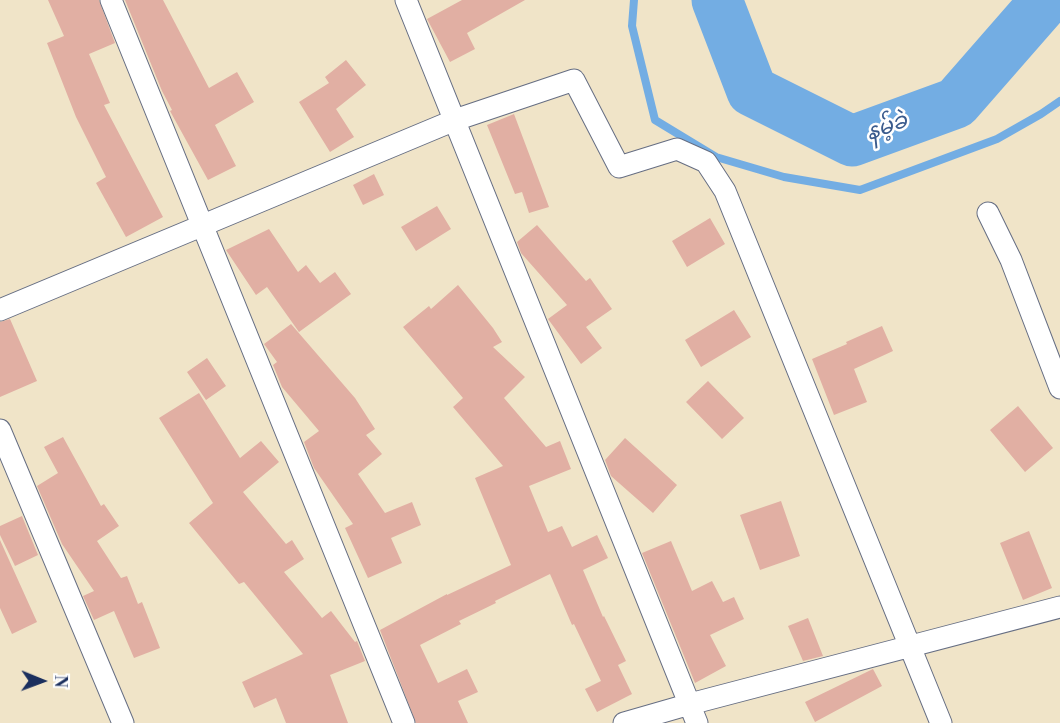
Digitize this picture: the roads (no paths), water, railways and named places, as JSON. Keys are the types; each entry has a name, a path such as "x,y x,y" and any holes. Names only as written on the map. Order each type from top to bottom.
{"street":[{"path":"111,0 404,723"},
{"path":"406,0 693,713"},
{"path":"0,310 455,120 574,80 619,167 677,149 706,162 725,190 941,723"},
{"path":"988,213 1011,260 1060,388"},
{"path":"0,430 123,723"},
{"path":"624,723 693,713 912,647 1060,607"}],"waterway":[{"path":"634,0 632,26 655,120 716,157 784,177 860,190 997,139 1060,101"},
{"name":"နမ့်ခဲ","path":"717,0 752,91 852,141 956,103 1046,0"}]}
